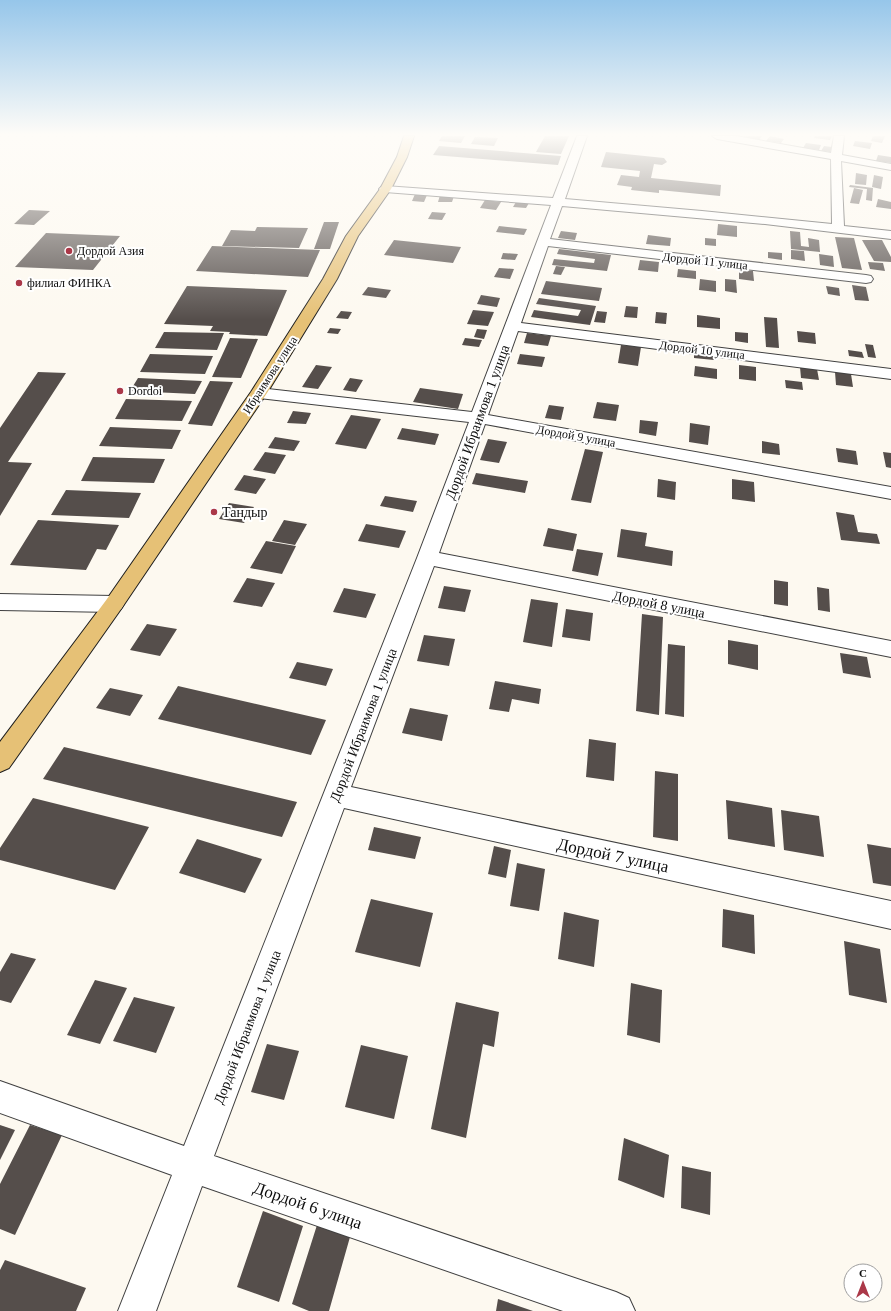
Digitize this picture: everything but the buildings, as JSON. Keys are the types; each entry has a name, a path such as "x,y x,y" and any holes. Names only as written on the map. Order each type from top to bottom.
{"main road":[{"name":"Ибраимова улица","path":"0,761 114,604 259,393 330,279 352,236 380,197"}],"street":[{"path":"494,197 838,228 891,235"},
{"name":"Дордой Ибраимова 1 улица","path":"137,1311 427,558 560,197"},
{"path":"837,197 838,228"},
{"name":"Дордой 11 улица","path":"544,242 866,279"},
{"name":"Дордой 10 улица","path":"513,326 891,374"},
{"name":"Дордой 9 улица","path":"259,393 479,418 891,493"},
{"name":"Дордой 8 улица","path":"427,558 891,649"},
{"path":"0,602 114,604"},
{"name":"Дордой 7 улица","path":"336,795 891,915"},
{"name":"Дордой 6 улица","path":"0,1096 194,1166 616,1311"}],"place":[{"name":"Дордой Азия","path":"69,251"},
{"name":"филиал ФИНКА","path":"19,283"},
{"name":"Dordoi","path":"120,391"},
{"name":"Тандыр","path":"214,512"}]}
